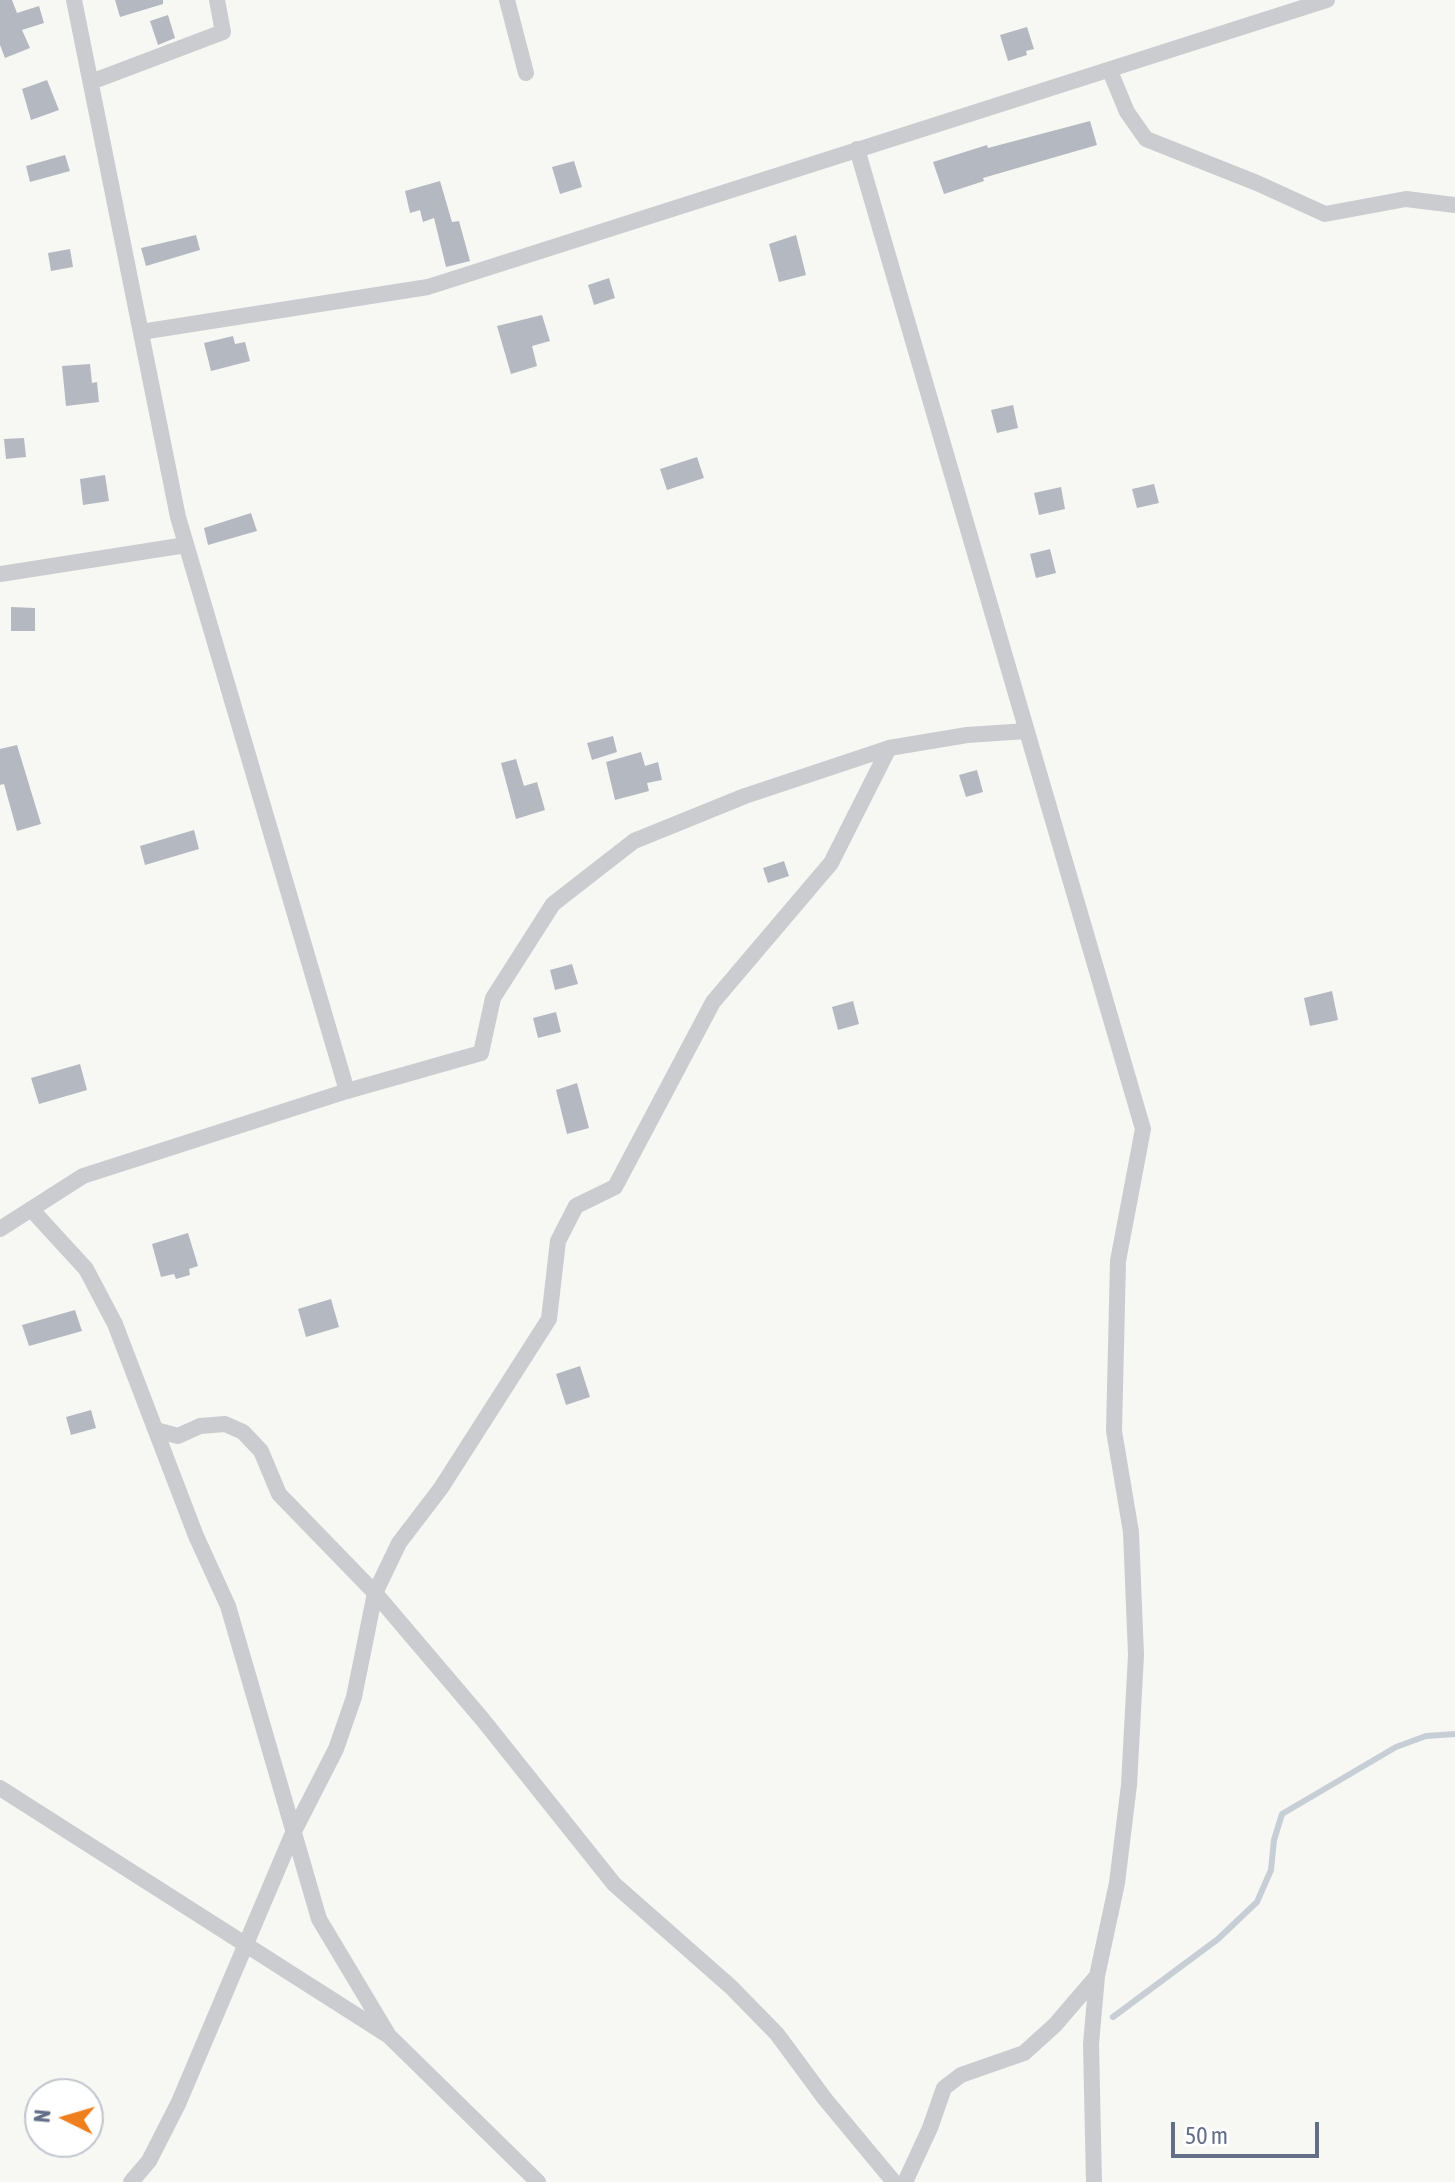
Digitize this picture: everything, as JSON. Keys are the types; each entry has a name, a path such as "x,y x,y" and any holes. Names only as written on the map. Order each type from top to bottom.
{"street":[{"path":"74,0 178,517 347,1091"},
{"path":"91,82 223,32 217,0"},
{"path":"507,0 526,73"},
{"path":"141,332 428,287 1327,0"},
{"path":"1110,71 1127,112 1146,139 1325,214 1406,199 1455,205"},
{"path":"857,149 1143,1129 1118,1261 1114,1431 1131,1532 1136,1655 1130,1770 1117,1883 1097,1976 1091,2044 1094,2182"},
{"path":"0,574 186,545"},
{"path":"0,1229 83,1176 347,1091 481,1053 493,998 553,904 634,841 745,796 889,748 967,735 1027,731"},
{"path":"131,2182 149,2161 178,2104 293,1833 336,1749 354,1697 375,1593 399,1543 441,1488 549,1319 558,1241 576,1206 615,1187 713,1002 831,863 889,748"},
{"path":"31,1209 86,1269 115,1324 196,1536 228,1606 319,1919 389,2036"},
{"path":"156,1430 178,1436 200,1426 225,1424 243,1432 261,1451 279,1494 375,1593 483,1720 614,1884 731,1987 777,2034 825,2099 894,2182"},
{"path":"0,1788 389,2036 538,2182"},
{"path":"905,2182 944,2088 961,2075 1024,2053 1055,2025 1097,1976"}],"building":[{"path":"0,0 12,0 17,13 39,6 44,23 22,30 30,48 5,58 0,45"},
{"path":"115,0 163,0 163,4 120,17"},
{"path":"168,15 175,38 158,45 150,21"},
{"path":"1027,27 1034,49 1026,51 1027,55 1008,61 1000,35"},
{"path":"47,80 59,110 31,120 22,89"},
{"path":"1090,121 1097,145 983,178 984,181 944,194 933,162 987,145 988,148"},
{"path":"65,155 70,171 30,182 26,166"},
{"path":"574,161 582,187 560,194 552,167"},
{"path":"440,181 452,222 459,221 470,261 446,267 434,218 423,222 420,210 410,213 405,191"},
{"path":"196,235 200,250 146,266 141,248"},
{"path":"796,235 806,275 779,282 769,244"},
{"path":"70,249 73,267 51,271 48,253"},
{"path":"609,278 615,298 594,305 588,285"},
{"path":"542,315 550,341 532,346 537,366 511,374 497,326"},
{"path":"233,336 235,344 245,342 250,361 211,371 204,343"},
{"path":"90,364 92,383 97,382 99,402 66,406 62,366"},
{"path":"1013,405 1018,428 997,433 991,410"},
{"path":"24,438 26,457 6,459 4,439"},
{"path":"697,457 704,478 667,490 660,469"},
{"path":"105,475 109,501 83,505 80,479"},
{"path":"1154,484 1159,503 1137,508 1132,489"},
{"path":"1061,487 1065,509 1039,515 1034,493"},
{"path":"251,513 257,531 208,545 204,528"},
{"path":"1050,549 1056,573 1036,578 1030,554"},
{"path":"11,607 35,608 35,631 11,631"},
{"path":"613,736 617,752 592,760 587,743"},
{"path":"17,745 41,824 17,831 4,784 0,785 0,749"},
{"path":"641,752 645,766 658,762 662,780 647,783 649,791 615,800 606,762"},
{"path":"516,759 524,786 537,782 545,810 516,819 501,763"},
{"path":"977,770 983,792 966,797 959,775"},
{"path":"194,830 199,849 145,865 140,846"},
{"path":"784,861 789,876 768,883 763,868"},
{"path":"572,964 578,984 555,990 550,970"},
{"path":"1332,991 1338,1020 1310,1026 1304,998"},
{"path":"853,1001 859,1024 838,1030 832,1007"},
{"path":"556,1012 561,1032 538,1038 533,1018"},
{"path":"80,1064 87,1090 39,1104 31,1078"},
{"path":"577,1083 589,1128 567,1134 556,1090"},
{"path":"188,1233 198,1266 189,1269 190,1275 176,1279 174,1274 161,1277 152,1244"},
{"path":"331,1299 339,1327 306,1337 298,1309"},
{"path":"75,1310 82,1331 29,1346 22,1325"},
{"path":"580,1366 590,1397 566,1405 556,1374"},
{"path":"91,1410 96,1428 71,1435 66,1417"}],"waterway":[{"path":"1113,2017 1218,1939 1257,1902 1271,1870 1274,1840 1282,1814 1396,1747 1426,1736 1455,1734"}]}
